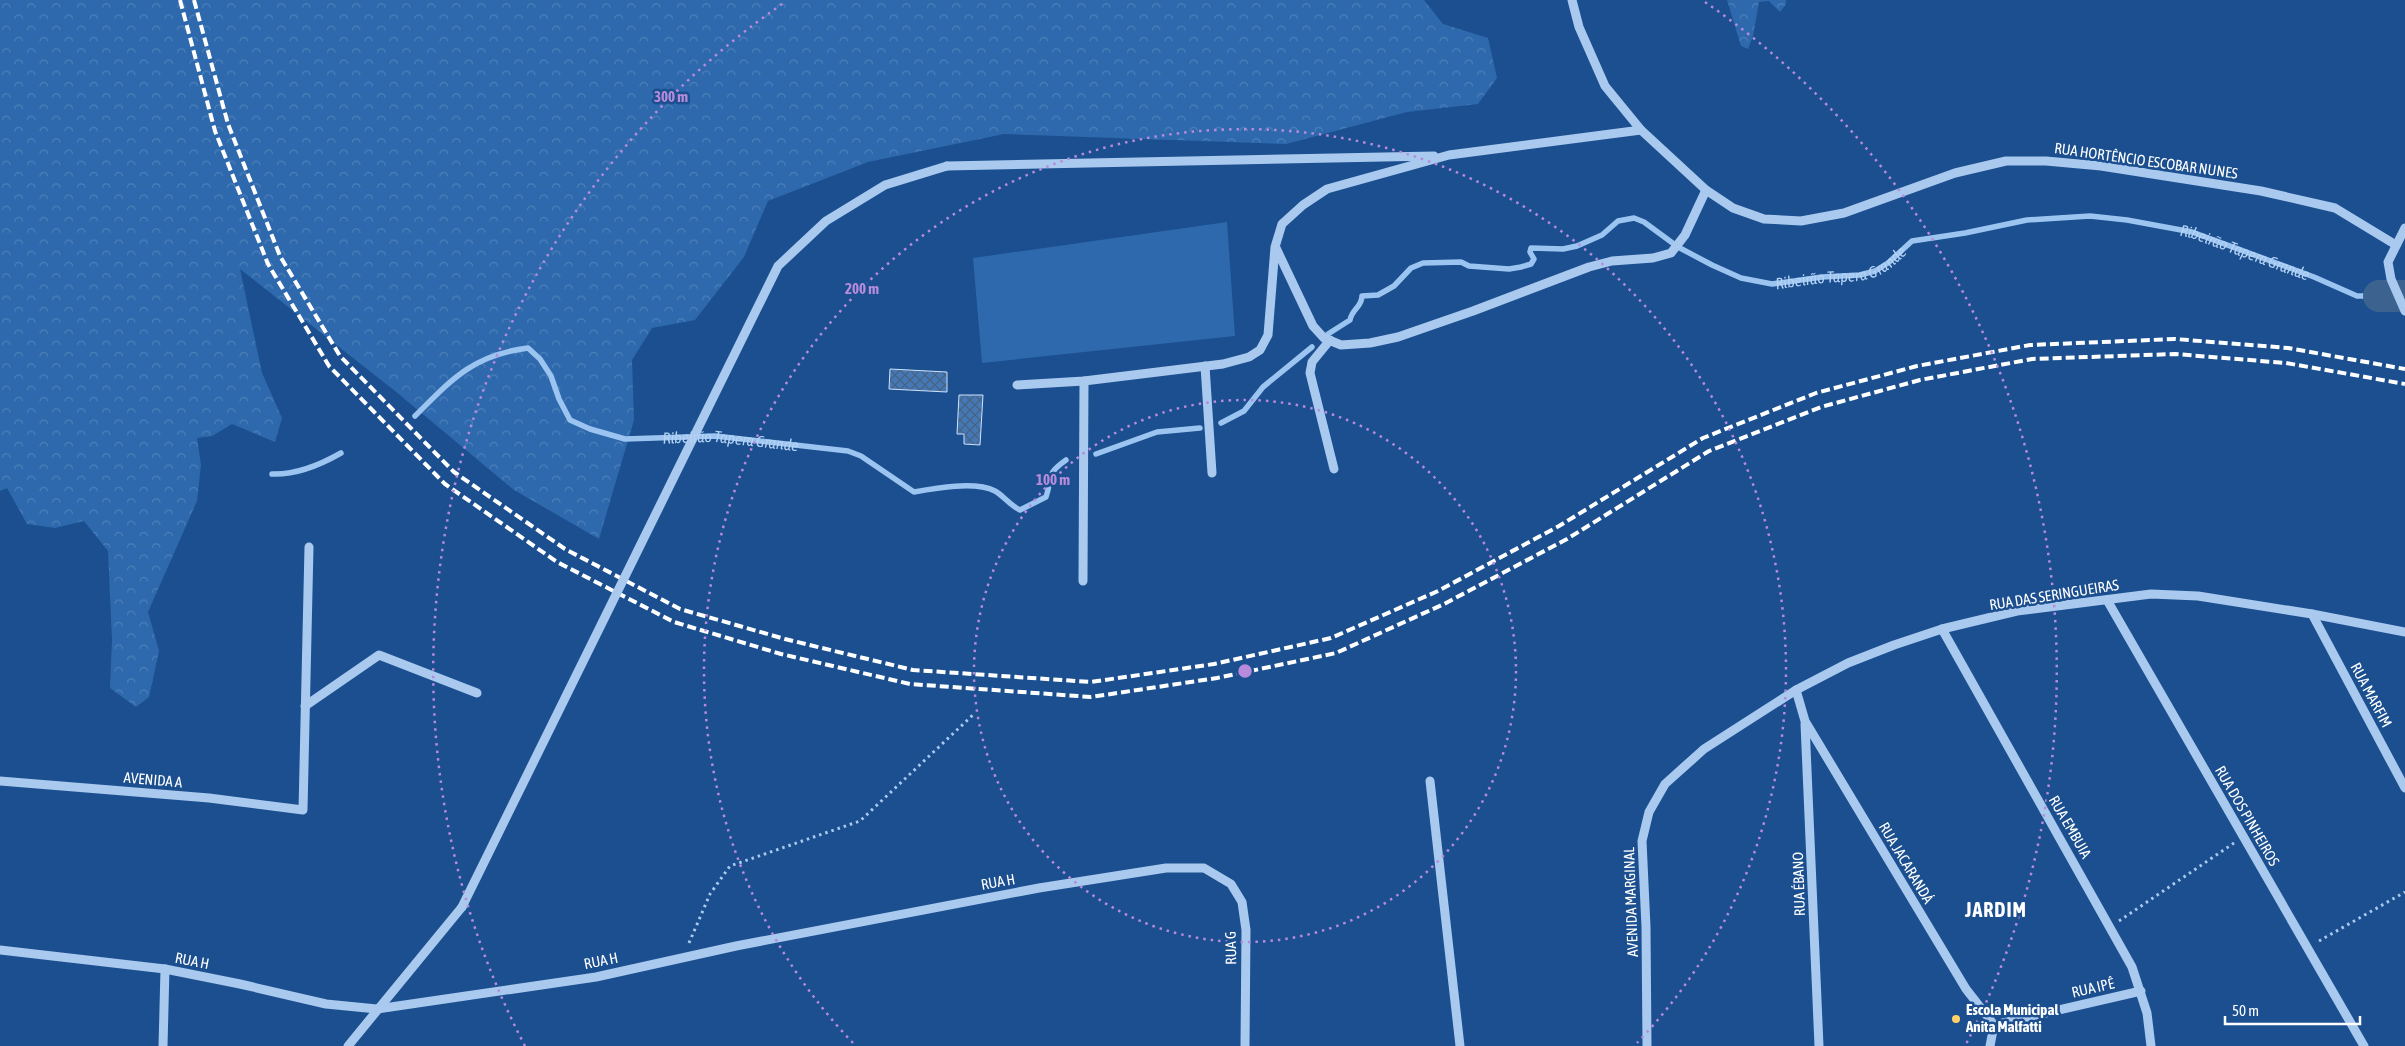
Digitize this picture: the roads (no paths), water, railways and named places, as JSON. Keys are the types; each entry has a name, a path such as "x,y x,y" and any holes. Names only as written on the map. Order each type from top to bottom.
{"street":[{"name":"RUA HORTÊNCIO ESCOBAR NUNES","path":"1572,0 1579,27 1605,86 1641,130 1706,190 1733,208 1764,219 1800,221 1844,213 1955,173 2006,161 2046,161 2101,166 2261,191 2335,208 2396,245"},
{"path":"348,1046 462,906 778,266 826,221 885,185 947,166 1449,155 1641,130"},
{"path":"1017,385 1084,381 1205,366 1249,357 1260,350 1268,335 1276,247 1282,224 1303,205 1327,189 1449,155"},
{"path":"1276,247 1313,326 1324,338 1341,345 1370,343 1398,337 1473,311 1589,266 1612,261 1653,258 1671,253 1685,235 1706,190"},
{"path":"2403,308 2390,279 2388,262 2405,228"},
{"path":"2396,245 2405,241"},
{"path":"1330,340 1312,362 1310,374 1334,469"},
{"path":"1205,366 1212,473"},
{"path":"1083,581 1084,381"},
{"path":"305,706 309,546"},
{"name":"RUA DAS SERINGUEIRAS","path":"1704,749 1796,690 1848,663 1894,644 1942,629 2017,611 2151,594 2198,596 2312,614 2405,632"},
{"name":"RUA DOS PINHEIROS","path":"2106,600 2364,1046"},
{"name":"RUA MARFIM","path":"2312,614 2405,788"},
{"name":"RUA EMBUIA","path":"1942,629 2132,967 2140,991 2152,1046"},
{"path":"305,706 379,655 477,692"},
{"name":"RUA JACARANDÁ","path":"1796,690 1805,721 1966,989 1994,1025"},
{"name":"AVENIDA A","path":"0,781 210,798 303,810 305,706"},
{"name":"RUA ÉBANO","path":"1805,721 1819,1046"},
{"name":"AVENIDA MARGINAL","path":"1646,1046 1646,926 1642,841 1649,812 1665,784 1704,749"},
{"path":"1430,781 1460,1046"},
{"name":"RUA H","path":"0,950 165,969 326,1004 377,1009 596,977 870,920 1039,888 1166,868 1204,868"},
{"name":"RUA G","path":"1204,868 1231,884 1242,902 1246,930 1245,1046"},
{"path":"163,1046 165,969"},
{"name":"RUA IPÊ","path":"1994,1025 2140,991"},
{"path":"1990,1046 1994,1025"}],"waterway":[{"name":"Ribeirão Tapera Grande","path":"1328,334 1350,320 1362,300 1362,296 1378,295 1394,286 1411,268 1423,263 1461,262 1469,266 1509,269 1521,267 1531,264 1534,259 1530,252 1531,248 1563,249 1577,246 1602,235 1618,221 1634,218 1644,222 1678,247 1712,265 1741,278 1772,284 1822,277 1860,275 1875,271 1888,263 1912,241 1965,233 2027,220 2090,216 2127,220 2192,232 2314,277 2357,296 2379,296"},
{"name":"Ribeirão Tapera Grande","path":"2379,296 2405,296"},
{"name":"Ribeirão Tapera Grande","path":"1221,423 1244,411 1263,387 1312,347"},
{"name":"Ribeirão Tapera Grande","path":"415,416 453,380 478,363 492,356 528,348 540,359 551,376 559,399 570,420 590,429 625,439 715,436 848,451 861,456 914,492 955,486 977,486 995,491 1020,510 1046,497 1052,473 1066,460"},
{"name":"Ribeirão Tapera Grande","path":"1096,454 1157,432 1200,428"},
{"name":"Ribeirão Tapera Grande","path":"272,474 290,473 308,468 341,453"}],"railway":[{"path":"180,0 215,131 268,264 329,366 445,484 557,562 674,622 781,654 910,684 1091,697 1217,678 1336,653 1444,604 1567,539 1709,451 1821,407 1920,380 2032,359 2175,354 2286,363 2405,384"},
{"path":"194,0 228,124 280,256 340,356 454,472 565,549 680,609 785,639 913,670 1091,682 1214,664 1331,638 1438,591 1559,526 1703,438 1816,393 1917,366 2030,345 2175,339 2288,348 2405,369"}],"place":[{"name":"Escola Municipal Anita Malfatti","path":"1956,1019"}],"district":[{"name":"JARDIM","path":"1996,910"}]}
